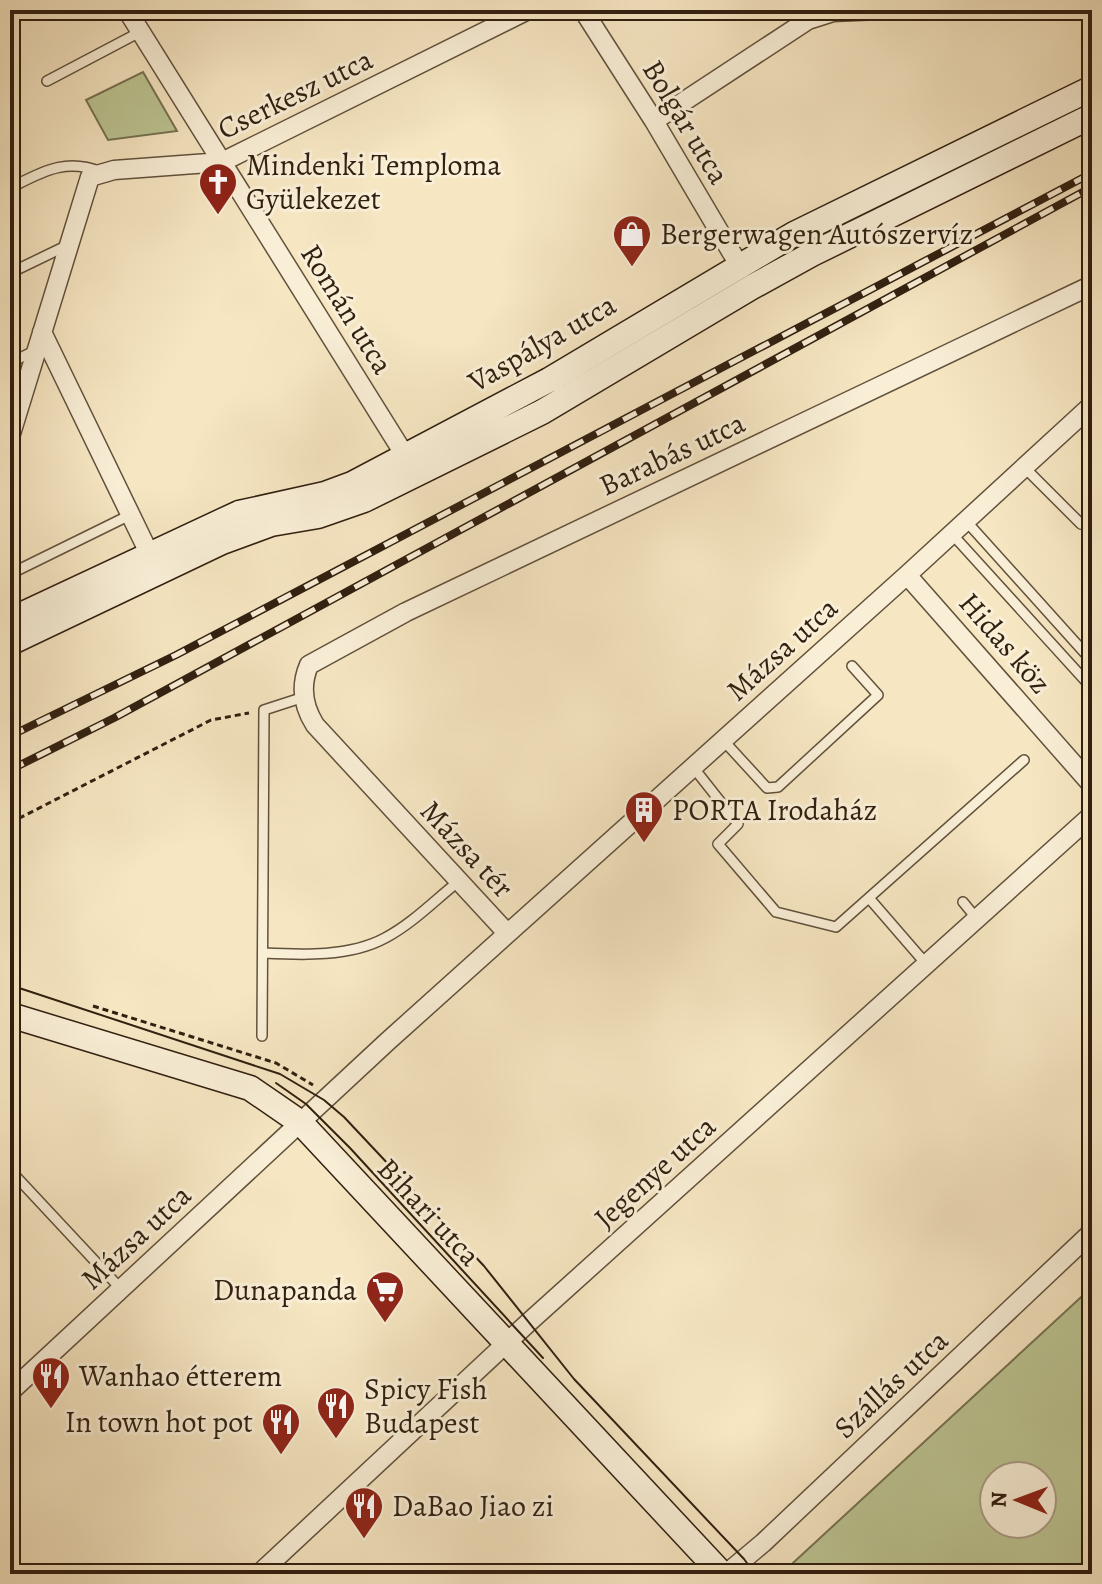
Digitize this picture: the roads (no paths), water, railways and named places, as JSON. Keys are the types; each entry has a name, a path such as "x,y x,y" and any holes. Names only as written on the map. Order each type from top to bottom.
{"main road":[{"name":"Vaspálya utca","path":"661,327 739,265 882,190 1092,88"},
{"name":"Vaspálya utca","path":"10,620 91,593 271,524 334,511 364,500 410,465 549,380 752,287 896,210 1092,116"},
{"path":"739,265 752,287"},
{"name":"Vaspálya utca","path":"10,643 149,553 239,513 325,494 410,465"},
{"name":"Bihari utca","path":"10,1015 250,1088 301,1123 724,1574"}],"street":[{"name":"Román utca","path":"127,10 410,465"},
{"name":"Cserkesz utca","path":"102,172 222,162 528,10"},
{"name":"Bolgár utca","path":"583,10 654,121 739,265"},
{"path":"654,121 808,20 825,14 879,10"},
{"path":"10,437 87,182 90,177 102,172"},
{"name":"Barabás utca","path":"304,697 303,679 309,665 406,612 1092,285"},
{"path":"39,341 149,553"},
{"name":"Mázsa utca","path":"507,933 1092,405"},
{"name":"Hidas köz","path":"907,575 1092,785"},
{"name":"Mázsa tér","path":"301,1123 507,933 315,725 307,712 304,697"},
{"name":"Jegenye utca","path":"259,1574 508,1342 1092,815"},
{"name":"Mázsa utca","path":"10,1392 301,1123"},
{"name":"Szállás utca","path":"724,1574 763,1543 1092,1232"}],"lane":[{"path":"47,81 140,32"},
{"path":"18,184 49,168 66,165 89,167 102,172"},
{"path":"10,273 68,244"},
{"path":"10,363 39,341"},
{"path":"1024,467 1081,524 1092,514"},
{"path":"10,574 130,515"},
{"path":"959,527 1092,661"},
{"path":"959,527 1092,686"},
{"path":"723,740 767,788 778,787 878,695 852,666"},
{"path":"262,1036 264,710 304,697"},
{"path":"693,767 738,824 718,844 776,912 836,927 1024,760"},
{"path":"264,953 289,954 363,947 397,931 459,881"},
{"path":"869,898 927,965"},
{"path":"963,902 977,919"},
{"path":"10,1170 121,1289"}],"tram line":[{"path":"10,985 280,1074 324,1100 344,1117 484,1266 574,1379 755,1574"},
{"path":"276,1083 306,1104 350,1148 543,1358"}],"railway":[{"path":"10,736 176,655 1092,173"},
{"path":"10,770 114,718 1092,187"}],"place":[{"name":"Mindenki Temploma Gyülekezet","path":"218,216"},
{"name":"Bergerwagen Autószervíz","path":"632,268"},
{"name":"PORTA Irodaház","path":"644,844"},
{"name":"Dunapanda","path":"385,1324"},
{"name":"Wanhao étterem","path":"51,1410"},
{"name":"Spicy Fish Budapest","path":"336,1440"},
{"name":"In town hot pot","path":"281,1456"},
{"name":"DaBao Jiao zi","path":"364,1540"}]}
